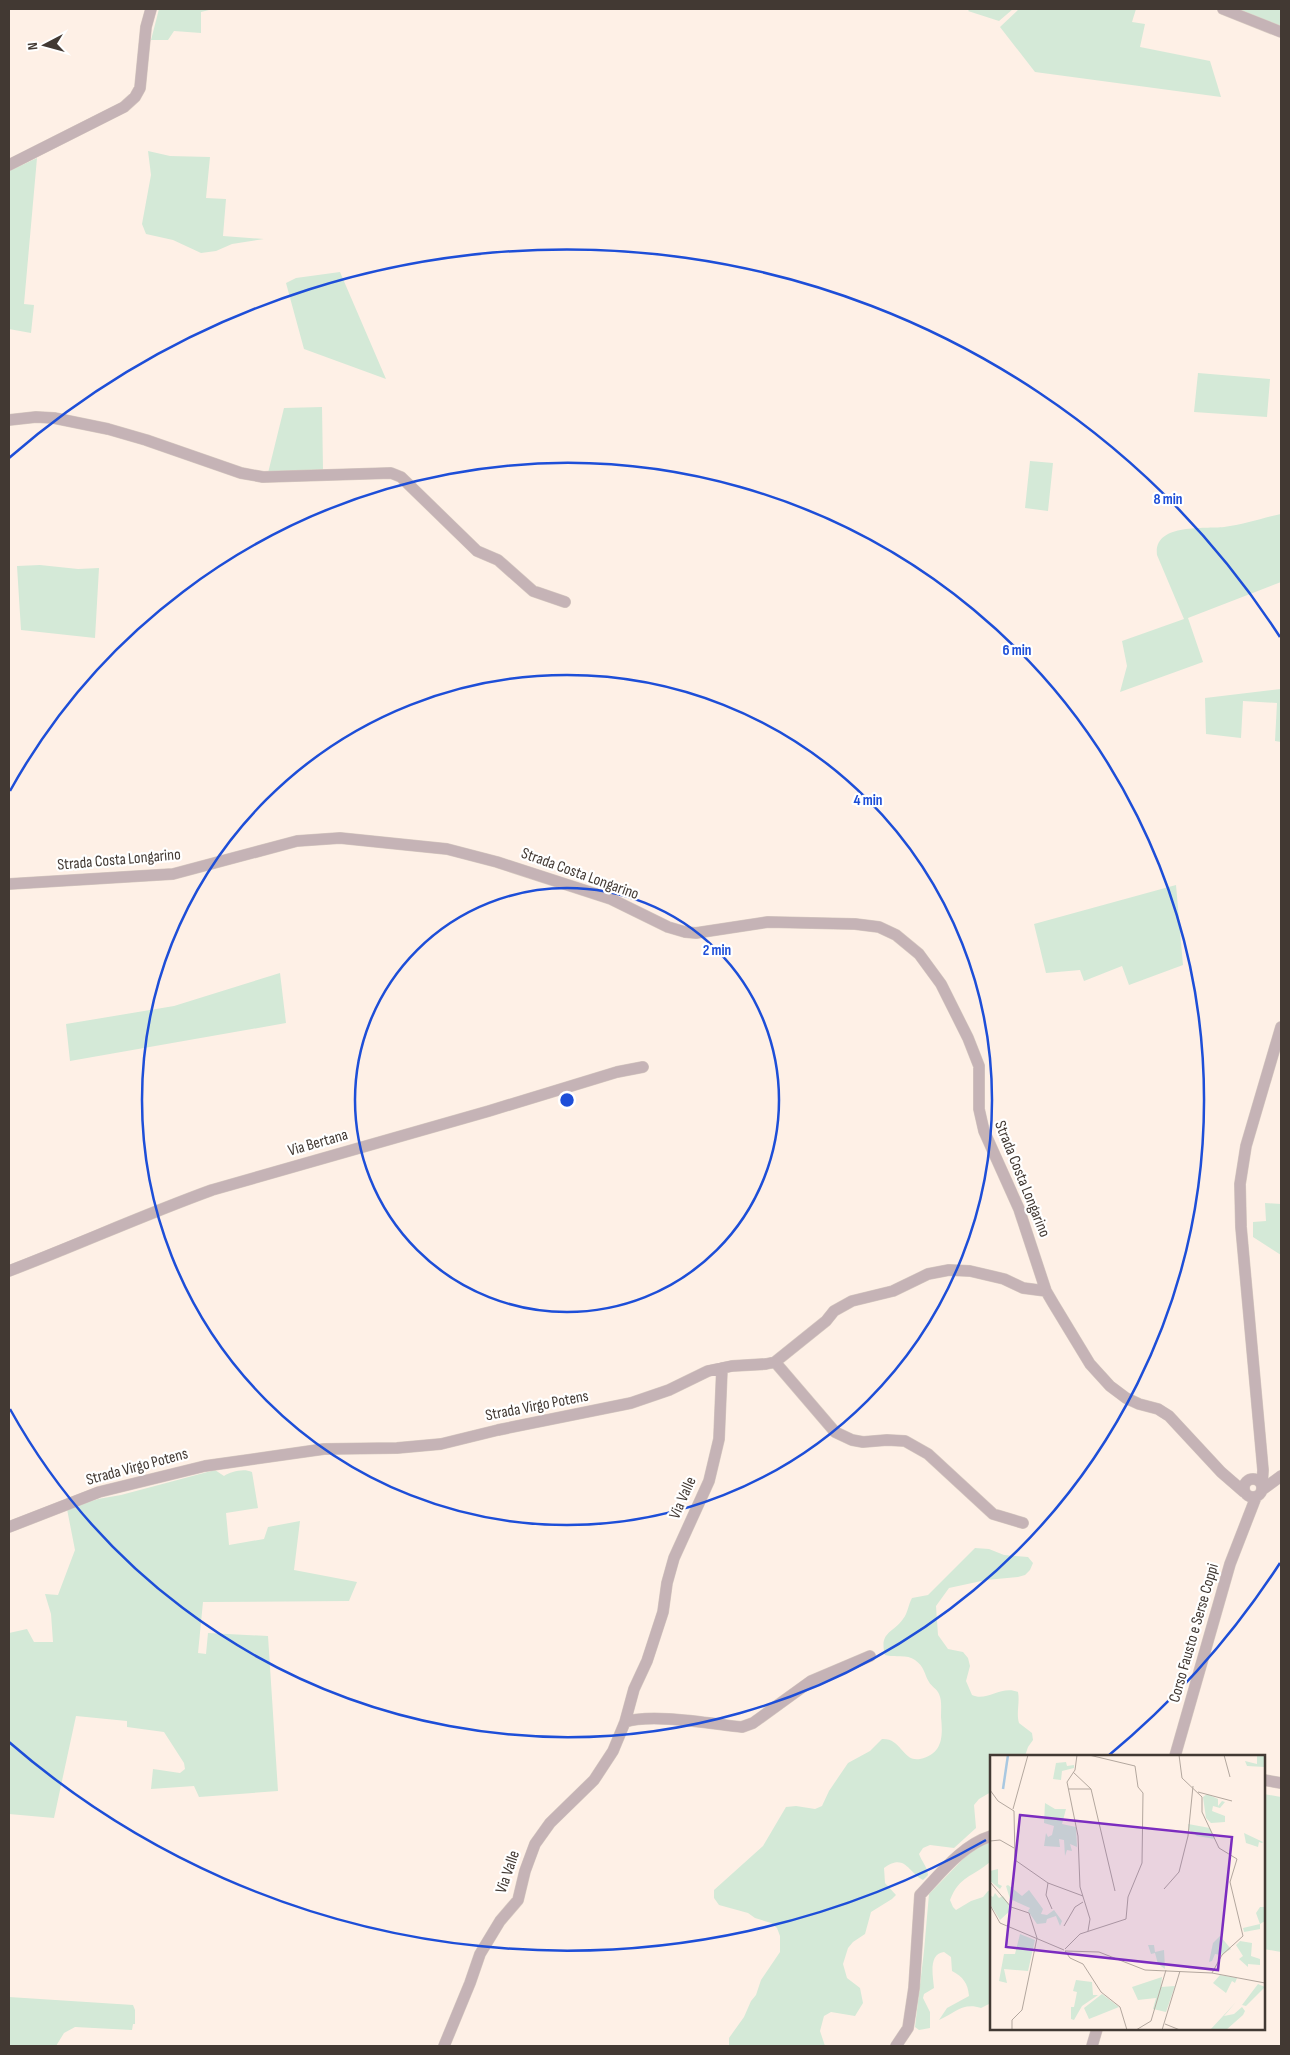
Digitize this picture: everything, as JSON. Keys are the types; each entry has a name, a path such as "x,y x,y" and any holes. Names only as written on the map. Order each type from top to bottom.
{"street":[{"path":"9,165 104,119 124,107 135,97 140,88 146,27 152,9"},
{"path":"1223,9 1281,32"},
{"path":"9,420 36,417 54,418 108,429 146,440 240,473 264,477 391,473 400,476 477,551 498,560 533,591 565,602"},
{"name":"Strada Costa Longarino","path":"9,884 173,874 298,841 340,838 447,849 497,862 611,899 668,927 685,932 696,933 768,922 855,924 879,928 896,935 919,954 941,984 968,1038 979,1066 979,1110 984,1131 1019,1209 1046,1291 1090,1364 1110,1386 1126,1398 1138,1404 1158,1408 1169,1416 1229,1480 1254,1492"},
{"path":"1254,1492 1263,1470 1241,1227 1240,1184 1246,1146 1281,1026"},
{"name":"Via Bertana","path":"9,1271 212,1190 489,1111 617,1072 643,1067"},
{"path":"1023,1523 993,1514 954,1481 928,1454 905,1441 863,1442 852,1440 835,1432 775,1362 826,1321 834,1311 846,1304 893,1291 928,1274 949,1270 970,1271 1004,1280 1023,1288 1046,1291"},
{"name":"Strada Virgo Potens","path":"9,1527 99,1492 150,1478 247,1458 324,1448 397,1448 441,1444 490,1431 631,1403 669,1390 708,1371 775,1362"},
{"name":"Via Valle","path":"444,2046 480,1954 500,1921 518,1900 525,1871 535,1844 550,1823 594,1780 612,1752 626,1722 634,1689 647,1660 663,1612 667,1583 674,1558 709,1481 719,1439 722,1368"},
{"path":"1249,1480 1257,1461 1260,1445"},
{"path":"1254,1492 1281,1476"},
{"path":"1229,1480 1254,1479 1259,1481 1254,1492"},
{"name":"Corso Fausto e Serse Coppi","path":"1175,1755 1230,1564 1254,1492"},
{"path":"626,1722 636,1718 661,1719 742,1727 753,1723 811,1681 870,1656"},
{"path":"1265,1780 1281,1783"},
{"path":"896,2046 908,2028 914,1988 920,1895 966,1849 990,1836"},
{"path":"1092,2046 1097,2030"}],"green space":[{"path":"159,9 213,9 201,12 201,33 174,31 168,40 151,40"},
{"path":"970,9 1013,9 999,21 968,11"},
{"path":"1019,9 1136,9 1132,22 1145,24 1140,47 1210,61 1221,97 1035,72 1000,27"},
{"path":"1238,9 1281,9 1281,26"},
{"path":"148,151 170,156 210,157 206,198 226,199 223,236 264,239 232,244 216,251 201,253 173,240 146,234 142,224 151,175"},
{"path":"37,158 24,304 34,305 31,333 9,329 9,171"},
{"path":"340,272 386,379 304,349 286,283 296,278"},
{"path":"1198,373 1270,379 1267,417 1194,412"},
{"path":"322,407 323,470 268,473 284,408"},
{"path":"1030,461 1053,463 1048,511 1025,508"},
{"path":"1281,514 1281,582 1188,618 1203,662 1120,692 1127,666 1122,641 1184,619 1157,555 1158,545 1163,537 1182,530 1231,526"},
{"path":"40,565 78,569 99,568 95,638 21,630 17,566"},
{"path":"1281,689 1281,742 1275,741 1277,703 1243,701 1241,738 1206,734 1205,698"},
{"path":"1176,885 1183,965 1129,985 1122,966 1084,981 1080,970 1046,973 1034,924"},
{"path":"280,973 286,1023 70,1061 66,1024 174,1006"},
{"path":"1265,1203 1281,1204 1281,1255 1253,1237 1253,1222 1266,1221"},
{"path":"215,1470 224,1476 241,1470 252,1472 258,1508 226,1513 229,1545 264,1539 268,1527 300,1521 294,1570 357,1582 349,1601 203,1602 198,1653 206,1654 208,1633 268,1636 278,1791 199,1797 194,1786 151,1789 153,1769 180,1773 185,1769 184,1763 164,1732 127,1727 127,1721 76,1716 54,1818 9,1814 9,1633 27,1629 34,1642 53,1642 51,1614 45,1594 58,1595 75,1550 67,1509 98,1499 121,1495"},
{"path":"975,1548 989,1549 1004,1555 1028,1557 1033,1563 1025,1575 986,1580 949,1588 936,1606 938,1635 948,1649 963,1652 968,1658 970,1666 966,1681 972,1695 978,1697 1006,1690 1018,1692 1019,1723 1032,1733 1033,1740 1025,1755 990,1755 990,1793 979,1799 974,1805 976,1828 954,1848 930,1845 923,1848 919,1854 928,1875 923,1880 901,1863 897,1862 884,1868 885,1883 896,1895 871,1912 865,1934 848,1948 843,1964 847,1978 860,1988 863,2003 855,2016 831,2012 824,2016 820,2031 825,2046 729,2046 729,2038 744,2017 751,2001 756,1995 761,1980 780,1952 780,1936 777,1928 771,1923 755,1918 748,1913 719,1905 714,1898 714,1890 763,1846 786,1807 796,1806 815,1809 822,1806 829,1791 848,1763 870,1751 882,1739 894,1742 905,1754 914,1759 928,1757 937,1749 942,1731 939,1694 927,1679 921,1665 912,1658 885,1655 884,1647 885,1637 905,1617 912,1598 928,1595"},
{"path":"1265,1794 1281,1797 1281,1952 1265,1949"},
{"path":"990,1842 990,1862 962,1881 950,1900 956,1910 971,1901 983,1897 990,1890 990,2004 981,2008 964,2007 939,2020 947,2008 969,1996 964,1981 952,1971 951,1957 944,1952 939,1954 934,1961 934,1988 924,1994 923,1998 930,2012 930,2028 919,2030 915,2027 929,1894 970,1852"},
{"path":"9,1997 133,2005 135,2024 133,2024 132,2030 75,2027 64,2033 56,2046 9,2046"}]}
